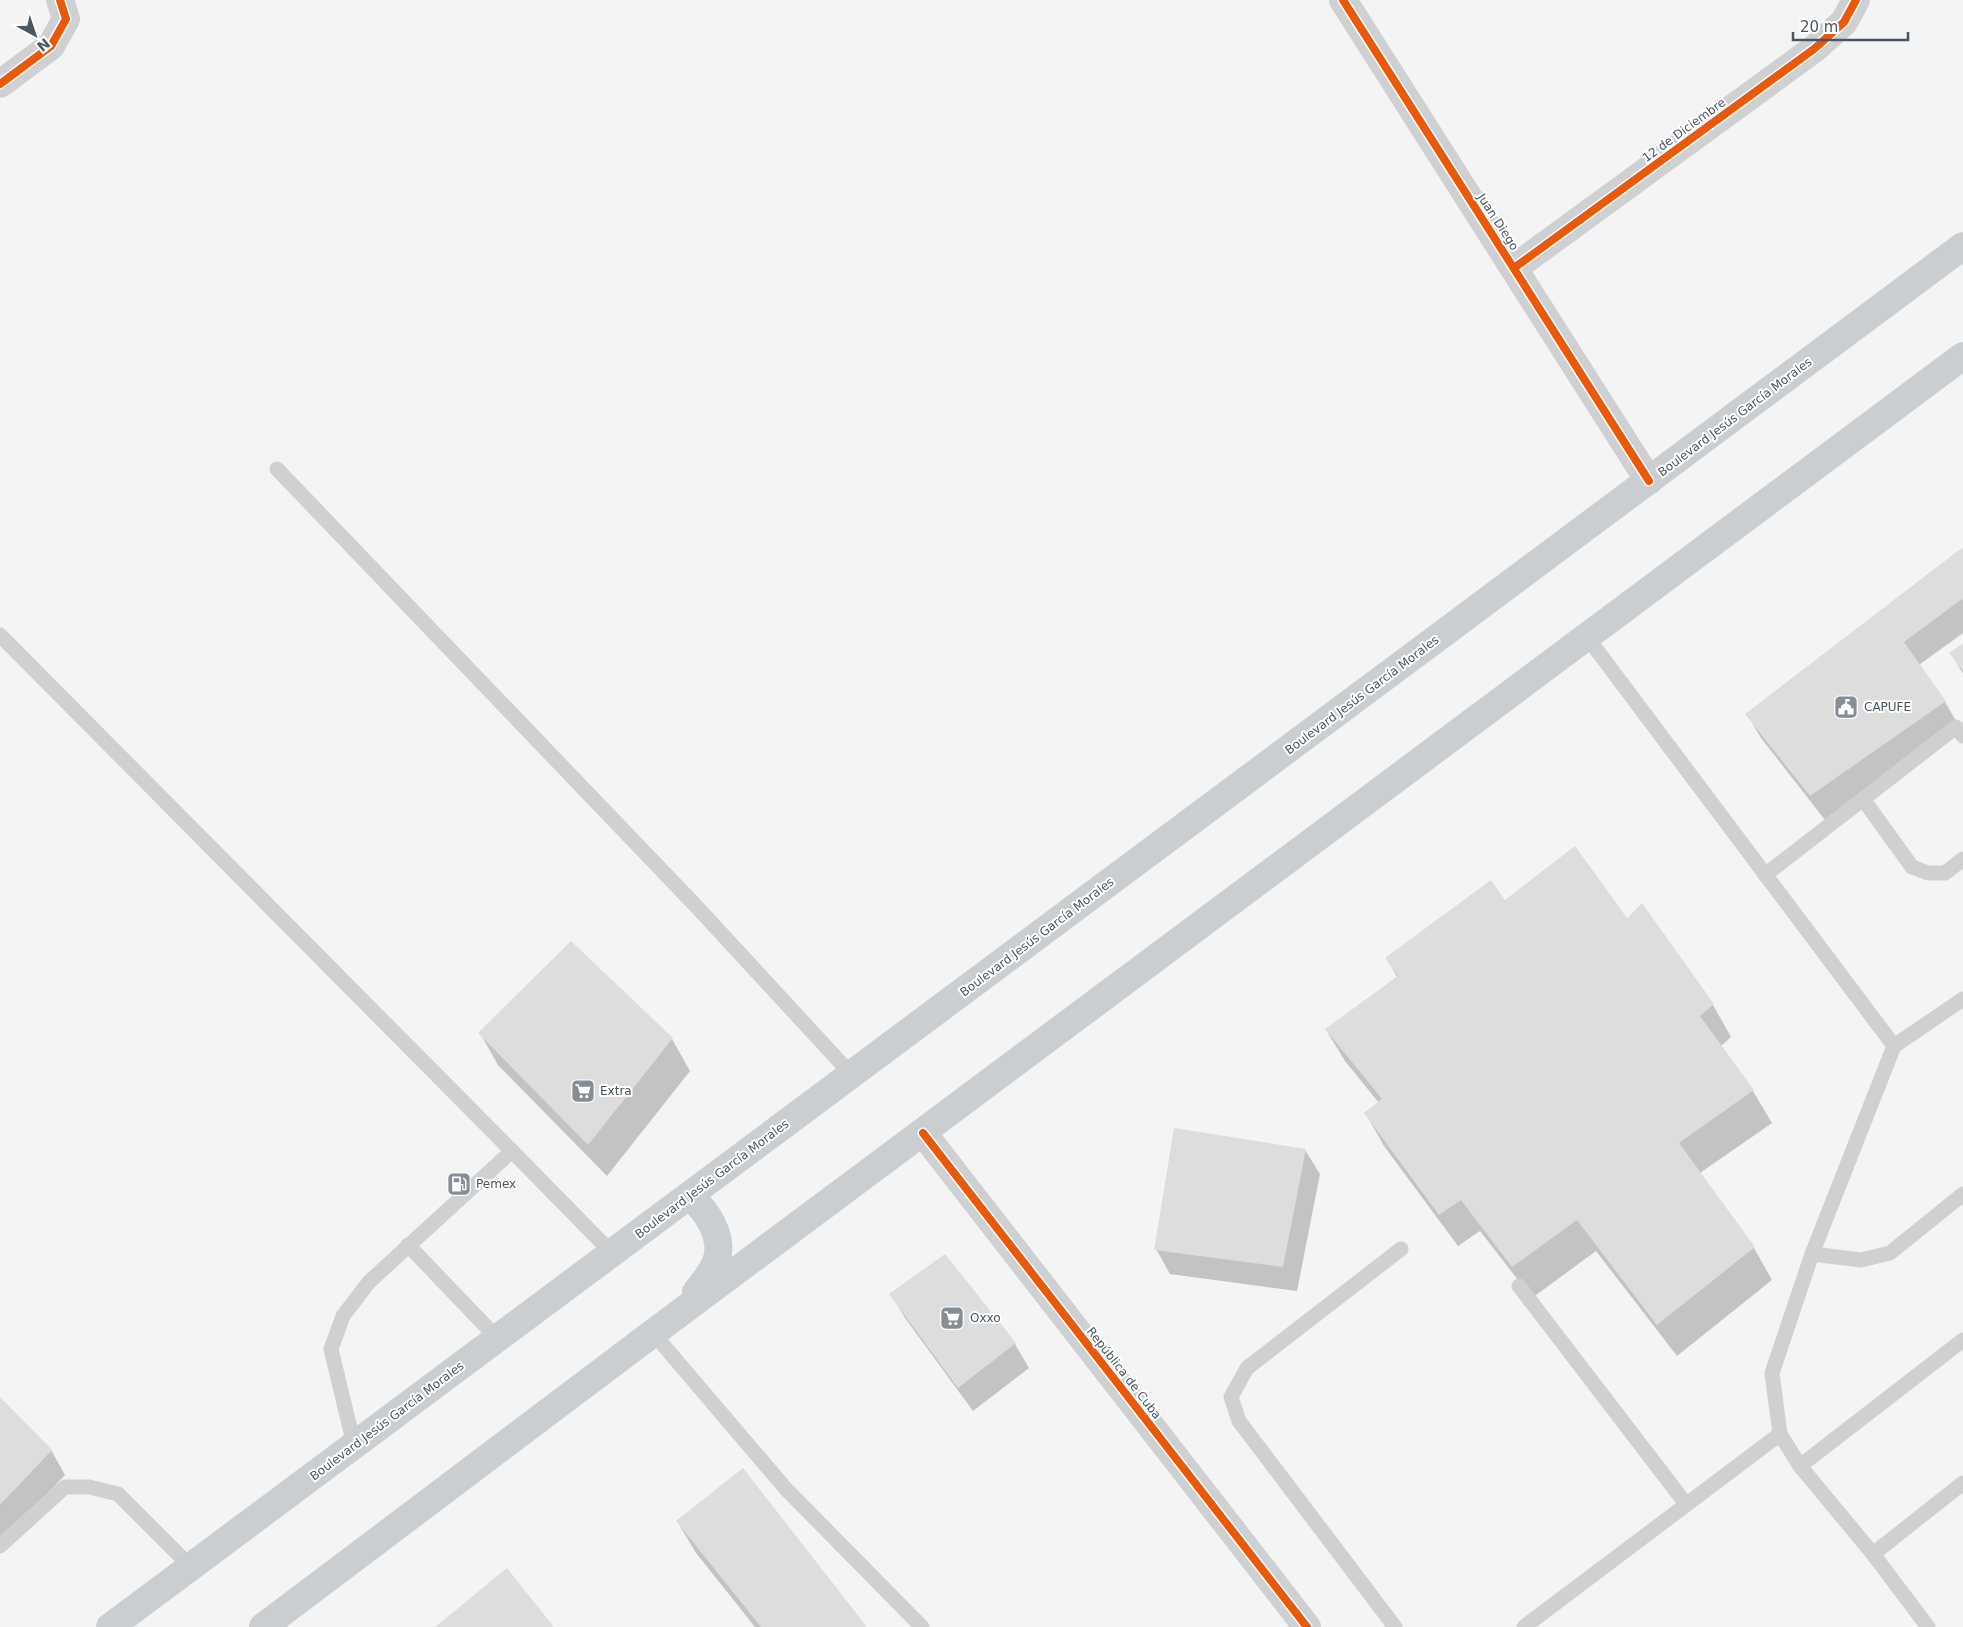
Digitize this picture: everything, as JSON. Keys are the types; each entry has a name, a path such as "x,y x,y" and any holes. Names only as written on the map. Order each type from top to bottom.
{"main road":[{"name":"Boulevard Jesús García Morales","path":"110,1627 1963,246"},
{"path":"263,1627 653,1333 1963,356"},
{"path":"653,1333 697,1291 717,1261 714,1228 704,1210 689,1196"}],"street":[{"path":"0,84 51,46 66,19 60,0"},
{"name":"Juan Diego","path":"1343,0 1649,481"},
{"name":"12 de Diciembre","path":"1514,268 1814,49 1844,22 1856,0"},
{"name":"República de Cuba","path":"923,1133 1307,1627"}],"lane":[{"path":"277,469 696,906 852,1075"},
{"path":"0,635 612,1253"},
{"path":"1587,636 1894,1046"},
{"path":"1765,875 1956,727 1963,736"},
{"path":"1863,799 1912,867 1928,873 1945,873 1963,859"},
{"path":"1928,1627 1873,1554 1800,1466 1780,1434 1772,1373 1812,1254 1894,1046 1963,999"},
{"path":"354,1445 331,1349 343,1316 369,1282 512,1151"},
{"path":"1812,1254 1861,1260 1890,1253 1963,1194"},
{"path":"408,1245 498,1338"},
{"path":"1395,1627 1239,1422 1231,1397 1247,1368 1401,1249"},
{"path":"1519,1286 1686,1504"},
{"path":"653,1333 786,1489 922,1627"},
{"path":"1800,1466 1963,1340"},
{"path":"1524,1627 1780,1434"},
{"path":"1873,1554 1963,1483"},
{"path":"0,1546 65,1487 89,1487 118,1494 191,1567"}],"building":[{"name":"CAPUFE","path":"1963,547 1963,601 1962,599 1904,642 1946,701 1810,796 1745,714"},
{"path":"1963,643 1963,671 1949,653"},
{"path":"1575,846 1627,918 1642,903 1714,1004 1700,1016 1754,1090 1679,1143 1755,1247 1657,1325 1577,1220 1512,1267 1461,1200 1439,1215 1364,1113 1382,1099 1325,1029 1398,976 1385,958 1491,880 1505,900"},
{"name":"Extra","path":"571,941 673,1038 588,1145 478,1033"},
{"path":"1174,1128 1306,1149 1283,1267 1154,1250"},
{"name":"Oxxo","path":"945,1254 1016,1343 958,1388 889,1294"},
{"path":"0,1397 52,1450 0,1505"},
{"path":"743,1468 867,1627 761,1627 676,1521"},
{"path":"507,1568 554,1627 435,1627"}],"cycle path":[{"path":"0,84 51,46 66,19 60,0"},
{"path":"1343,0 1649,481"},
{"path":"1514,268 1814,49 1844,22 1856,0"},
{"path":"923,1133 1307,1627"}],"place":[{"name":"CAPUFE","path":"1846,707"},
{"name":"Extra","path":"583,1091"},
{"name":"Pemex","path":"459,1184"},
{"name":"Oxxo","path":"952,1318"}]}
